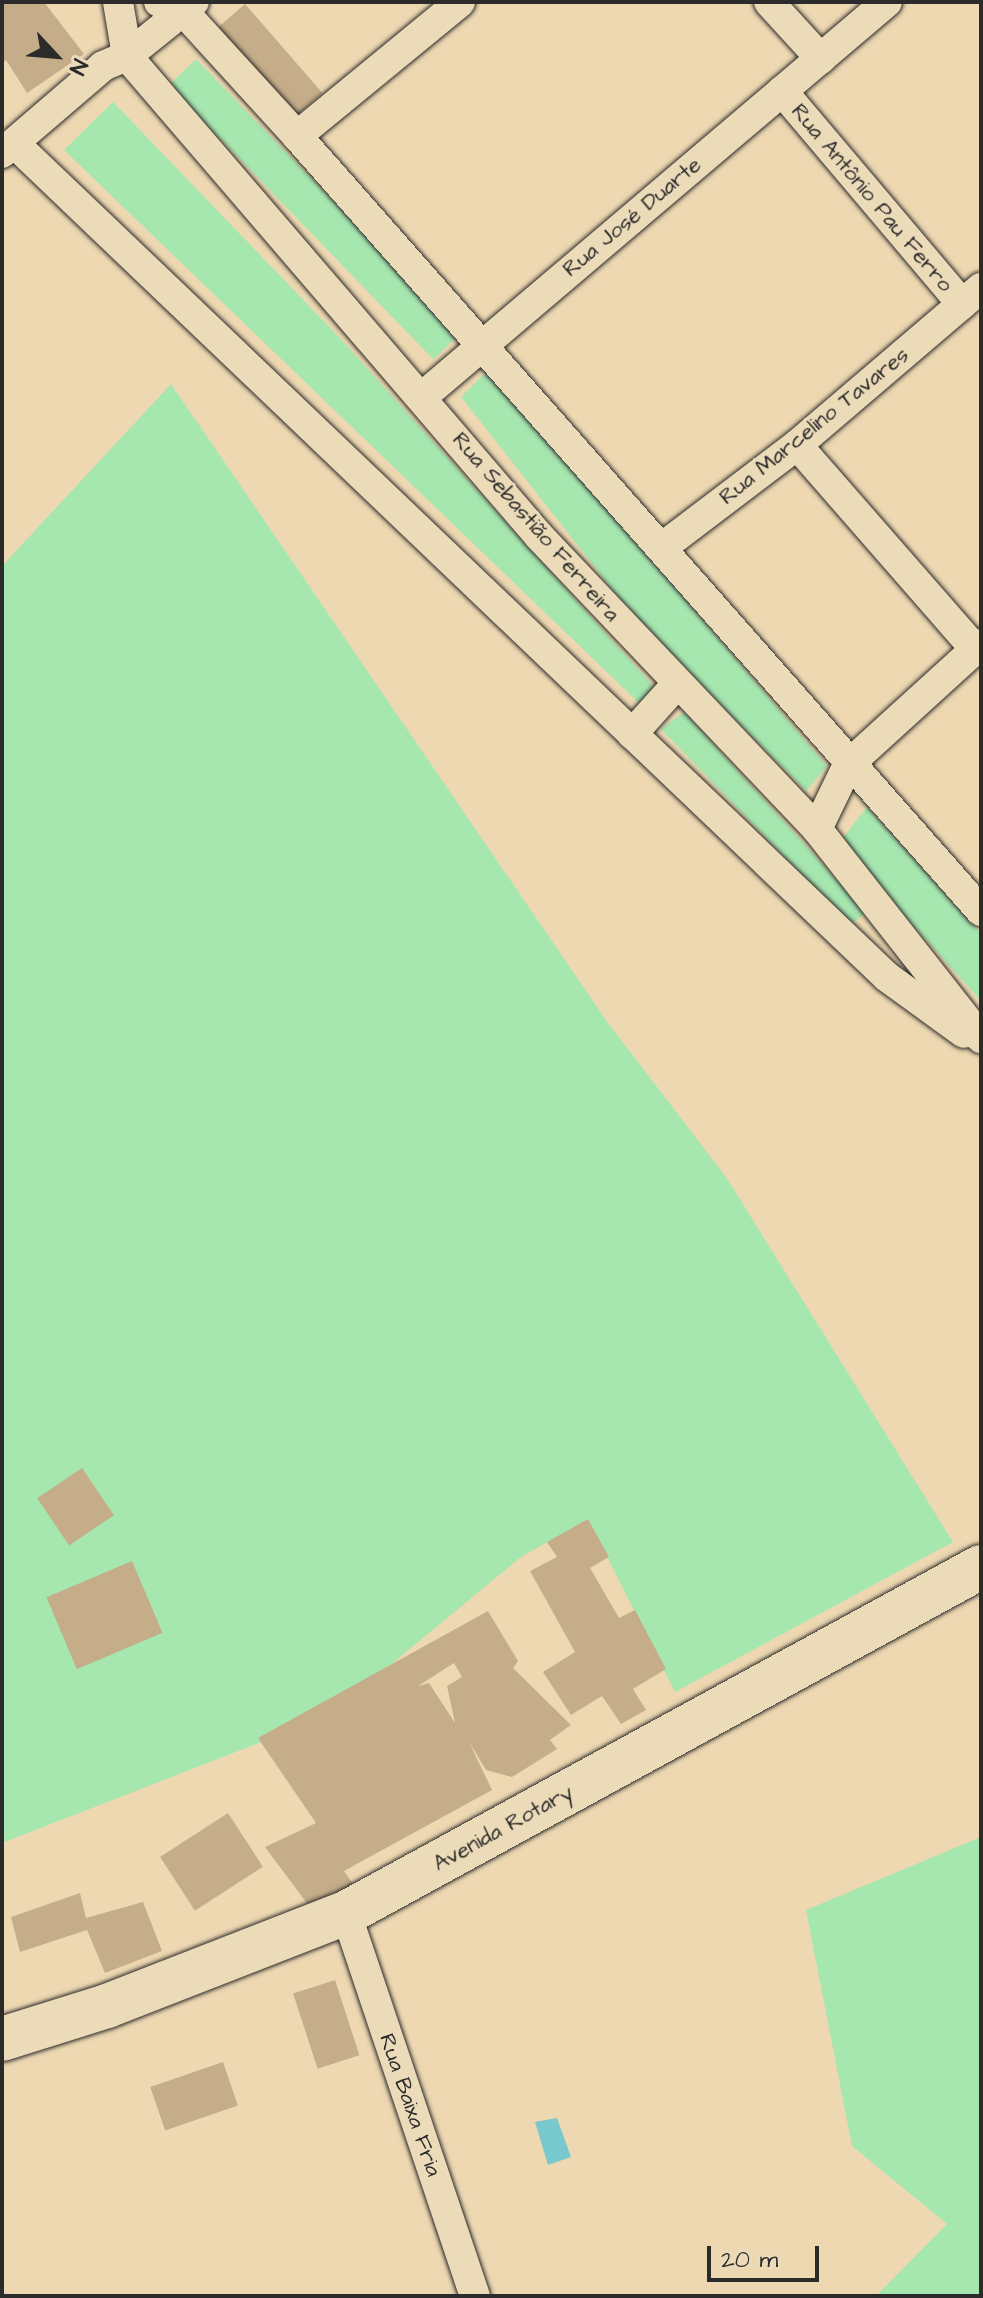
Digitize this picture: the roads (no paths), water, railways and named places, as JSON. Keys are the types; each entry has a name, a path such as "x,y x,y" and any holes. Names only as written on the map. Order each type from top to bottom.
{"main road":[{"name":"Avenida Rotary","path":"2,2039 346,1913 981,1567"}],"street":[{"path":"115,61 118,2"},
{"path":"297,136 460,2"},
{"path":"769,2 821,59"},
{"name":"Rua José Duarte","path":"422,397 887,2"},
{"path":"981,911 848,765 664,546 179,5 158,34 115,61 8,148 887,977 981,1045"},
{"name":"Rua Sebastião Ferreira","path":"115,61 422,397 539,536 817,829 981,1038"},
{"name":"Rua Antônio Pau Ferro","path":"782,91 972,296"},
{"name":"Rua Marcelino Tavares","path":"664,546 797,445 972,296"},
{"path":"797,445 978,646 848,765 817,829"},
{"path":"632,734 677,684"},
{"name":"Rua Baixa Fria","path":"346,1913 475,2296"}],"water":[{"path":"557,2118 571,2157 548,2165 535,2122"}]}
